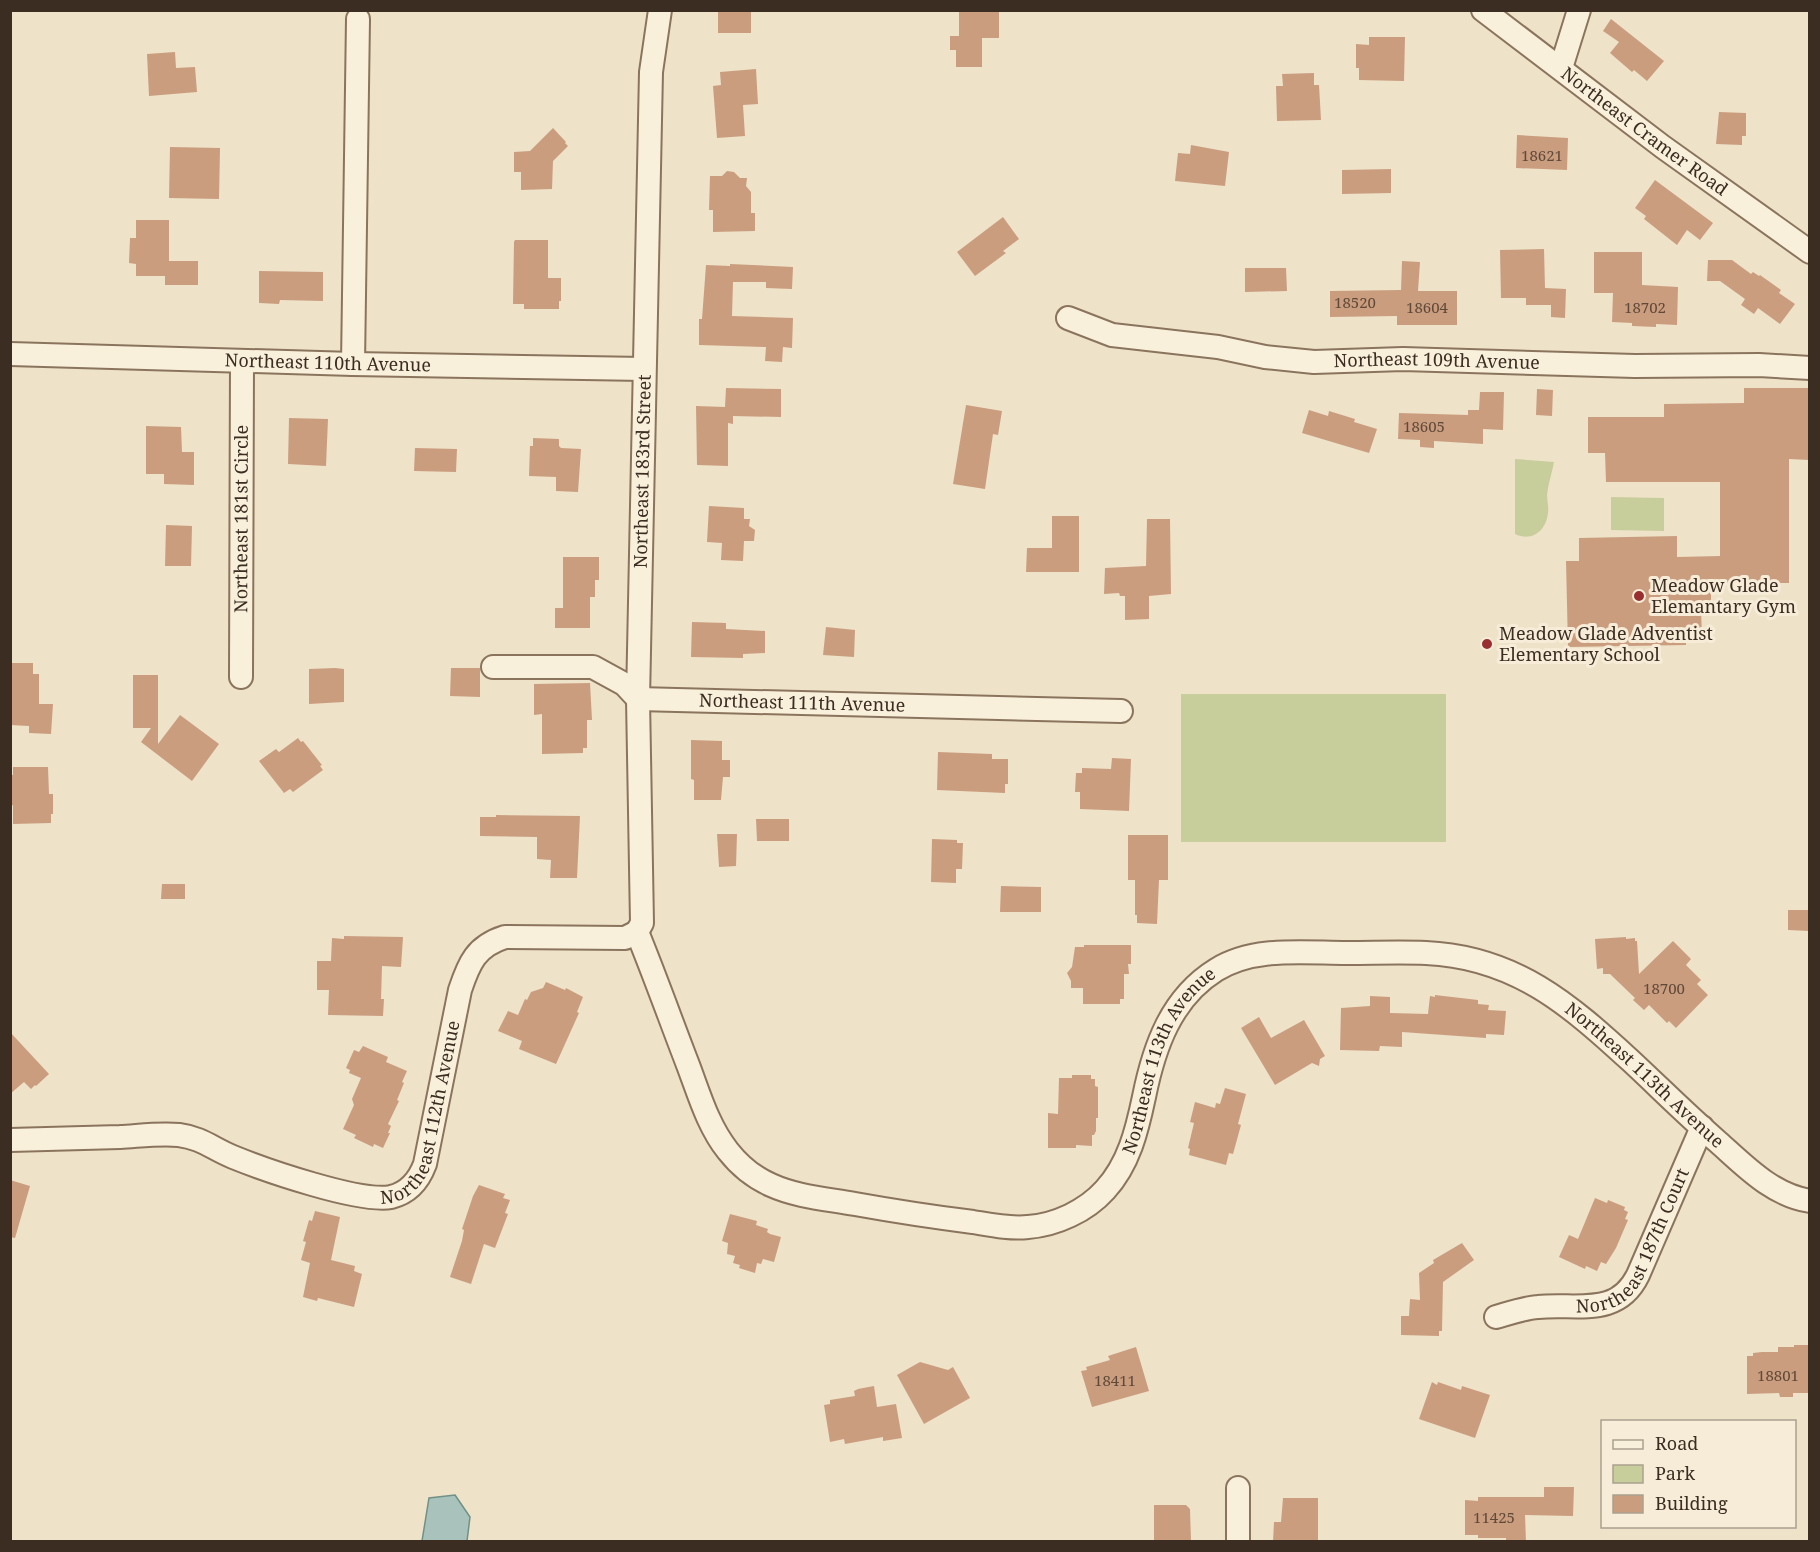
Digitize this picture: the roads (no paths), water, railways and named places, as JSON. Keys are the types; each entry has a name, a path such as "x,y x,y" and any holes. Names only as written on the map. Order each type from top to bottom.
{"street":[{"name":"Northeast 183rd Street","path":"637,932 642,923 638,699 651,72 660,10"},
{"name":"Northeast Cramer Road","path":"1483,10 1663,147 1809,252"},
{"path":"1561,68 1579,10"},
{"path":"353,364 358,19"},
{"name":"Northeast 109th Avenue","path":"1068,318 1112,335 1218,347 1265,357 1314,362 1403,359 1635,366 1759,365 1809,368"},
{"name":"Northeast 110th Avenue","path":"10,354 353,364 644,369"},
{"name":"Northeast 181st Circle","path":"241,677 242,361"},
{"path":"493,667 593,668 624,684 638,699"},
{"name":"Northeast 111th Avenue","path":"638,699 1121,711"},
{"name":"Northeast 113th Avenue","path":"637,932 704,1107 717,1134 730,1153 747,1170 769,1184 791,1193 920,1216 1009,1226 1029,1227 1076,1213 1102,1194 1123,1163 1135,1137 1158,1044 1173,1013 1191,988 1227,963 1275,953 1428,953 1463,958 1503,969 1553,994 1578,1013 1743,1165 1793,1198 1809,1201"},
{"name":"Northeast 112th Avenue","path":"10,1140 177,1135 204,1141 231,1157 304,1181 368,1198 392,1196 412,1186 425,1164 460,990 465,974 478,952 494,941 505,937 625,938 637,932"},
{"name":"Northeast 187th Court","path":"1496,1317 1536,1307 1604,1305 1627,1293 1638,1275 1702,1127"},
{"path":"1238,1488 1238,1542"}],"water":[{"path":"455,1495 470,1517 467,1541 422,1541 429,1498"}],"place":[{"name":"Meadow Glade Elemantary Gym","path":"1639,596"},
{"name":"Meadow Glade Adventist Elementary School","path":"1487,644"}]}
